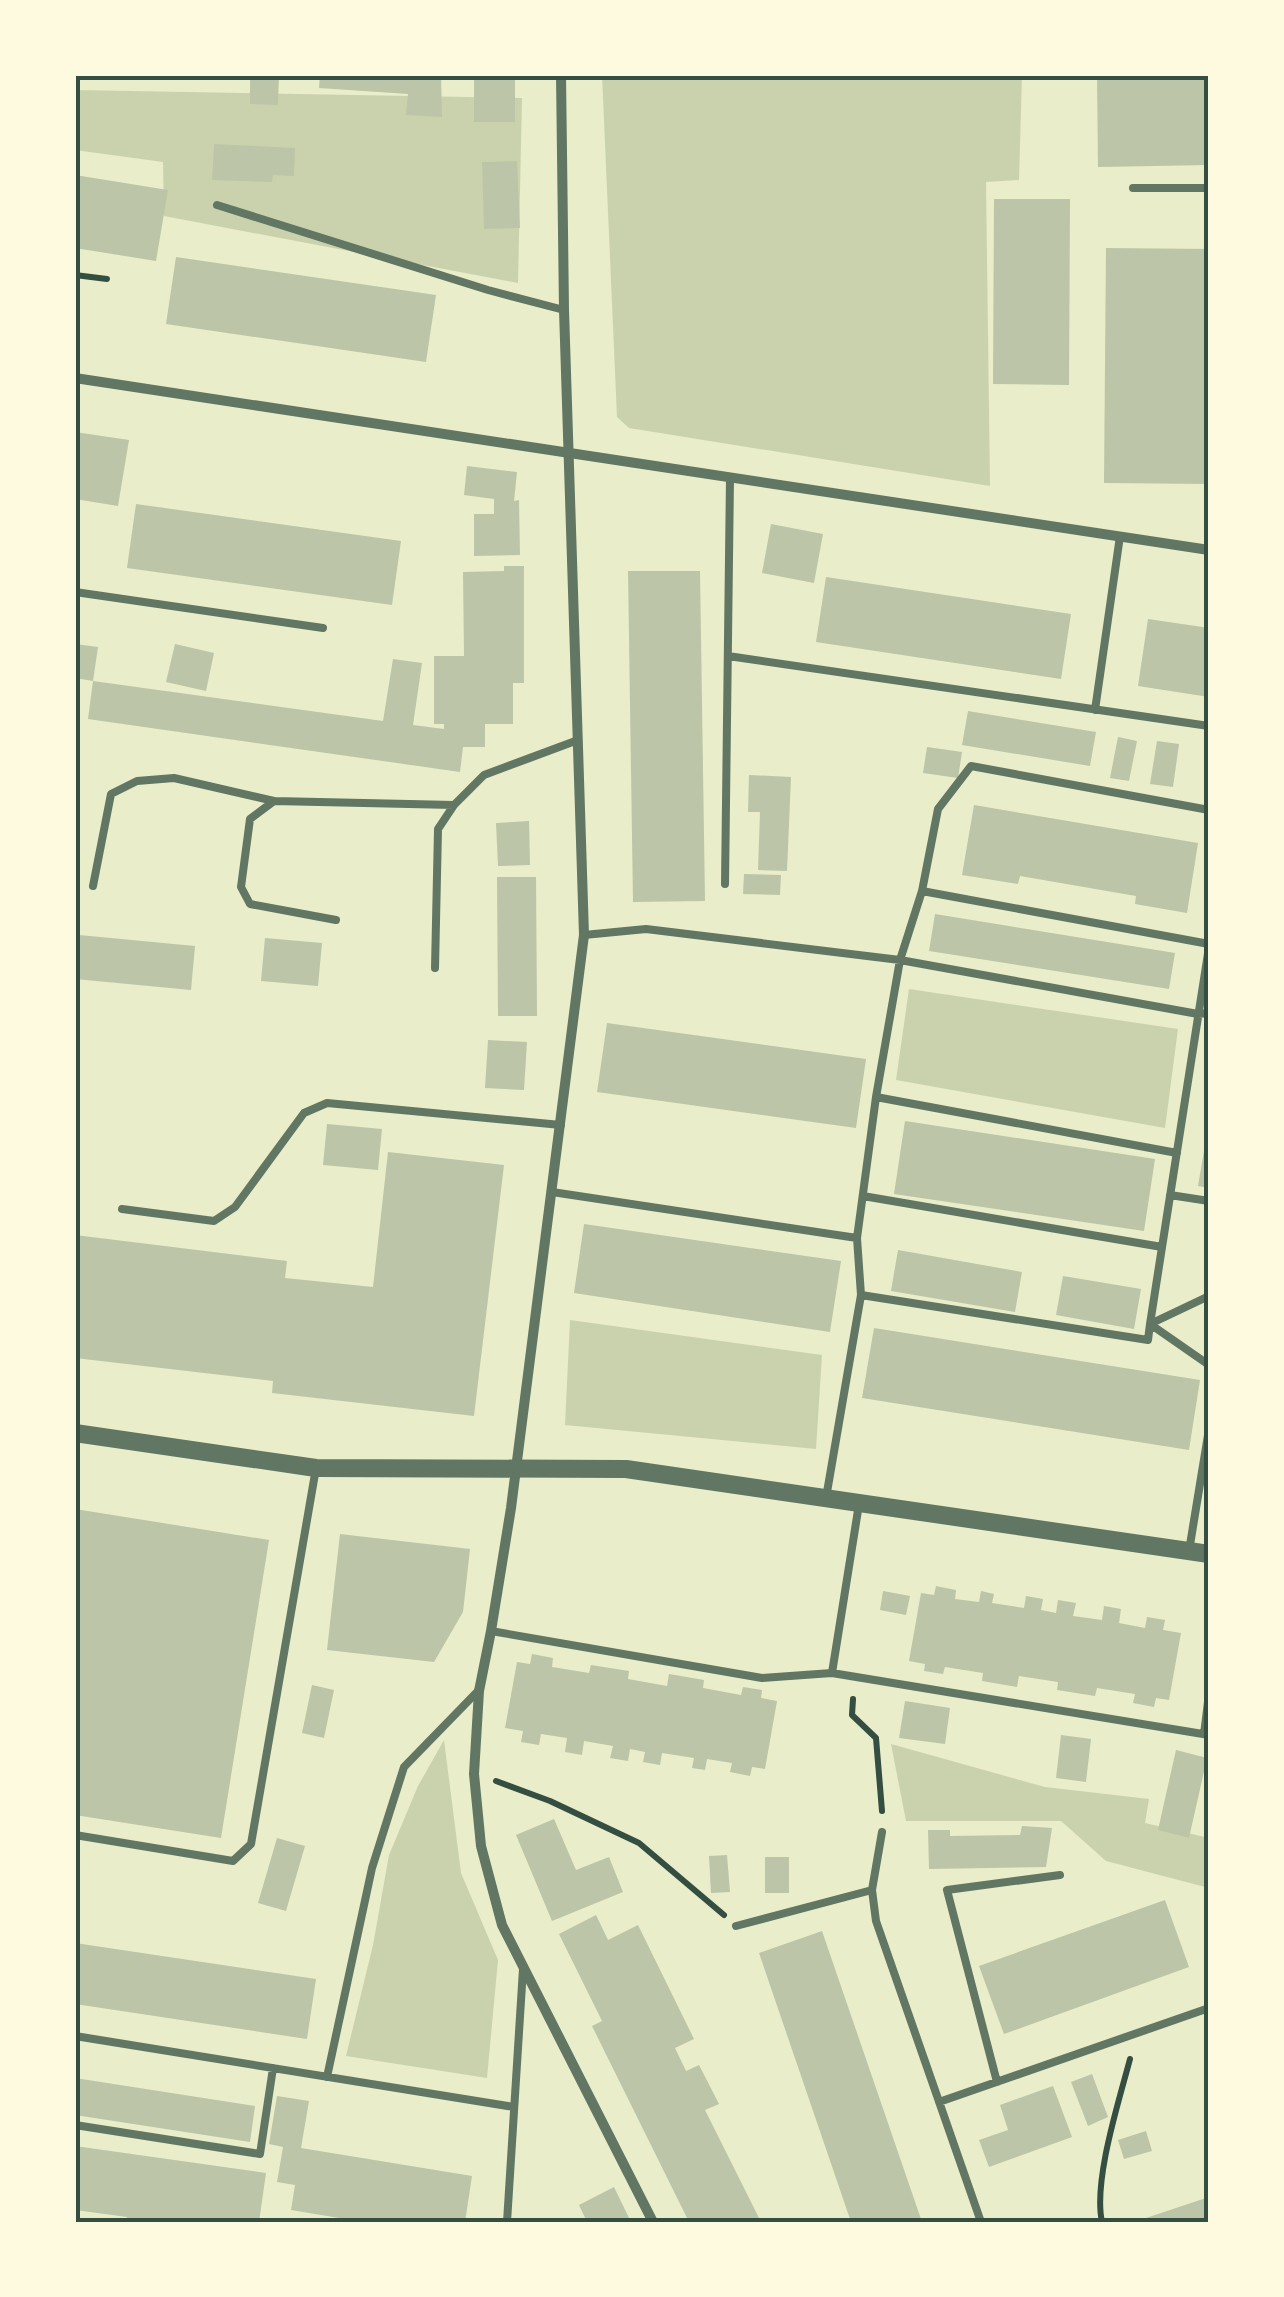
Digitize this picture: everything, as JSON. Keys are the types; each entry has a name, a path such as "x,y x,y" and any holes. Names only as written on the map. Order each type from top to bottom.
{"street":[{"path":"561,75 564,310 584,936 515,1468 491,1631 478,1691 474,1774 481,1846 502,1925 653,2222"},
{"path":"75,378 1209,550"},
{"path":"75,1433 316,1468 626,1469 1209,1554"}],"lane":[{"path":"1133,188 1209,188"},
{"path":"216,205 564,310"},
{"path":"725,884 730,477"},
{"path":"1095,710 1120,536"},
{"path":"75,592 322,628"},
{"path":"728,656 1209,726"},
{"path":"435,968 438,829 454,805 484,774 578,740"},
{"path":"826,1498 861,1295 858,1238 876,1097 900,960 922,890 938,809 971,766 1209,810"},
{"path":"93,886 110,794 138,781 174,778 274,801 454,805"},
{"path":"274,801 250,819 241,887 250,904 336,920"},
{"path":"861,1295 1148,1340 1209,945 922,890"},
{"path":"584,936 646,929 900,960 1209,1014"},
{"path":"876,1097 1177,1153"},
{"path":"122,1209 214,1220 235,1207 304,1113 327,1104 561,1125"},
{"path":"552,1192 858,1238"},
{"path":"1170,1195 1209,1201"},
{"path":"863,1196 1162,1247"},
{"path":"1150,1324 1209,1296"},
{"path":"1150,1324 1209,1365"},
{"path":"1189,1551 1209,1429"},
{"path":"75,1835 233,1861 251,1844 316,1468"},
{"path":"832,1673 859,1503"},
{"path":"491,1631 762,1678 832,1673 1206,1734 1209,1694"},
{"path":"326,2077 372,1868 404,1767 478,1691"},
{"path":"882,1832 872,1890 876,1922 980,2222"},
{"path":"997,2082 947,1890 1060,1875"},
{"path":"736,1926 872,1890"},
{"path":"507,2222 523,1969"},
{"path":"939,2102 1209,2008"},
{"path":"75,2036 514,2107"},
{"path":"75,2126 260,2154 274,2068"}],"path":[{"path":"75,274 107,280"},
{"path":"856,1678 852,1714 876,1738 883,1819"},
{"path":"474,1774 550,1801 639,1843 736,1926"},
{"path":"1102,2222 1098,2205 1112,2124 1136,2034"}],"green space":[{"path":"602,75 1022,75 1019,180 986,182 990,486 629,428 617,417"},
{"path":"75,90 522,98 518,283 164,216 163,162 75,150"},
{"path":"909,989 1178,1029 1165,1128 896,1080"},
{"path":"570,1320 822,1355 816,1449 565,1425"},
{"path":"444,1740 461,1873 498,1960 487,2078 346,2056 373,1945 389,1855 418,1786"},
{"path":"891,1744 1045,1787 1149,1799 1145,1823 1209,1838 1209,1888 1106,1861 1061,1821 906,1821"}],"building":[{"path":"250,75 279,75 278,105 250,104"},
{"path":"320,75 441,75 442,117 406,115 408,94 319,88"},
{"path":"474,75 515,75 515,122 474,122"},
{"path":"1097,75 1209,75 1209,165 1098,167"},
{"path":"214,144 295,148 294,176 273,175 272,182 212,180"},
{"path":"517,161 520,228 484,229 482,162"},
{"path":"75,175 168,190 156,261 75,248"},
{"path":"994,199 1070,199 1069,385 993,384"},
{"path":"1106,248 1209,249 1209,484 1104,483"},
{"path":"176,257 436,295 426,362 166,324"},
{"path":"75,432 129,440 118,506 75,499"},
{"path":"467,466 517,472 514,501 519,500 520,555 474,556 474,514 494,514 494,499 464,495"},
{"path":"136,504 401,541 392,605 127,568"},
{"path":"771,524 823,534 814,583 762,573"},
{"path":"504,566 524,566 524,683 513,683 513,724 485,724 485,747 463,747 460,772 88,719 93,681 383,721 393,659 422,663 413,725 444,729 444,724 434,724 434,656 464,656 463,572 504,571"},
{"path":"628,571 700,571 705,901 633,902"},
{"path":"826,577 1071,614 1061,679 816,642"},
{"path":"1148,619 1209,628 1209,697 1138,686"},
{"path":"75,644 98,647 93,681 75,678"},
{"path":"175,644 214,653 206,691 166,682"},
{"path":"968,711 1096,732 1090,766 962,745"},
{"path":"1118,737 1137,741 1129,781 1110,778"},
{"path":"1157,741 1179,744 1173,787 1150,784"},
{"path":"927,747 962,752 958,778 923,773"},
{"path":"749,775 791,777 787,871 758,870 760,812 748,812"},
{"path":"974,805 1198,843 1187,913 1135,904 1136,896 1020,876 1018,884 962,875"},
{"path":"529,821 530,865 498,866 496,823"},
{"path":"744,874 781,875 780,895 743,894"},
{"path":"497,877 536,877 537,1016 498,1016"},
{"path":"935,914 1175,953 1169,989 929,951"},
{"path":"79,935 195,946 191,990 75,979"},
{"path":"265,938 322,943 318,986 261,981"},
{"path":"607,1023 866,1059 856,1128 597,1092"},
{"path":"488,1040 527,1042 524,1090 485,1088"},
{"path":"905,1121 1155,1159 1144,1231 894,1194"},
{"path":"327,1124 382,1129 378,1170 323,1165"},
{"path":"1209,1133 1209,1188 1198,1186"},
{"path":"388,1152 504,1165 474,1416 272,1393 273,1381 75,1358 75,1235 287,1261 285,1278 373,1287"},
{"path":"584,1224 841,1261 830,1332 574,1293"},
{"path":"898,1250 1022,1272 1015,1312 891,1291"},
{"path":"1063,1276 1141,1289 1134,1329 1056,1315"},
{"path":"874,1328 1200,1380 1189,1450 862,1398"},
{"path":"75,1509 269,1540 221,1838 75,1815"},
{"path":"340,1534 470,1549 463,1612 434,1662 327,1650"},
{"path":"936,1586 956,1590 955,1599 979,1602 981,1591 994,1594 992,1603 1024,1608 1026,1596 1043,1599 1041,1610 1056,1613 1058,1600 1076,1603 1073,1616 1102,1620 1104,1606 1121,1609 1119,1623 1145,1628 1147,1617 1165,1620 1163,1630 1181,1633 1169,1700 1156,1698 1154,1707 1133,1703 1135,1694 1097,1688 1095,1696 1057,1690 1058,1682 1019,1676 1017,1687 982,1681 983,1673 945,1667 943,1674 924,1671 925,1664 909,1661 921,1593 934,1595"},
{"path":"883,1591 910,1596 906,1615 880,1610"},
{"path":"532,1654 553,1658 552,1667 589,1673 591,1665 629,1671 628,1679 667,1686 669,1674 704,1680 703,1688 741,1695 743,1687 762,1690 761,1698 777,1701 765,1769 752,1767 750,1776 730,1772 732,1763 707,1759 705,1770 692,1768 694,1758 662,1753 660,1765 643,1762 645,1752 630,1749 628,1761 610,1758 613,1746 584,1741 582,1755 565,1752 567,1738 541,1734 539,1745 521,1742 523,1731 505,1728 517,1662 530,1664"},
{"path":"312,1685 334,1690 324,1738 302,1733"},
{"path":"905,1701 950,1708 945,1744 899,1738"},
{"path":"1061,1735 1091,1739 1086,1782 1056,1778"},
{"path":"1176,1750 1207,1758 1189,1838 1158,1830"},
{"path":"554,1819 576,1870 609,1857 623,1892 552,1921 516,1835"},
{"path":"1022,1826 1052,1828 1046,1867 929,1869 928,1830 950,1830 950,1836 1020,1835"},
{"path":"277,1838 305,1846 286,1911 258,1903"},
{"path":"727,1855 730,1892 711,1893 709,1856"},
{"path":"765,1857 789,1857 789,1893 765,1893"},
{"path":"1165,1900 1189,1967 1004,2034 979,1966"},
{"path":"596,1915 608,1940 638,1925 694,2039 675,2048 686,2071 699,2065 719,2104 705,2110 761,2222 689,2222 592,2026 602,2021 559,1934"},
{"path":"822,1931 922,2222 851,2222 759,1953"},
{"path":"75,1943 316,1979 307,2039 75,2004"},
{"path":"1092,2074 1108,2117 1088,2126 1071,2082"},
{"path":"75,2078 255,2106 250,2142 75,2115"},
{"path":"1053,2086 1072,2137 989,2167 979,2140 1008,2130 1000,2105"},
{"path":"277,2096 309,2101 301,2148 472,2176 465,2222 363,2222 291,2210 295,2185 277,2182 283,2147 269,2144"},
{"path":"1146,2131 1152,2151 1124,2159 1118,2140"},
{"path":"75,2146 266,2173 259,2222 126,2222 127,2217 75,2210"},
{"path":"614,2187 631,2222 587,2222 579,2205"},
{"path":"1209,2197 1209,2222 1137,2222 1137,2221"}]}
